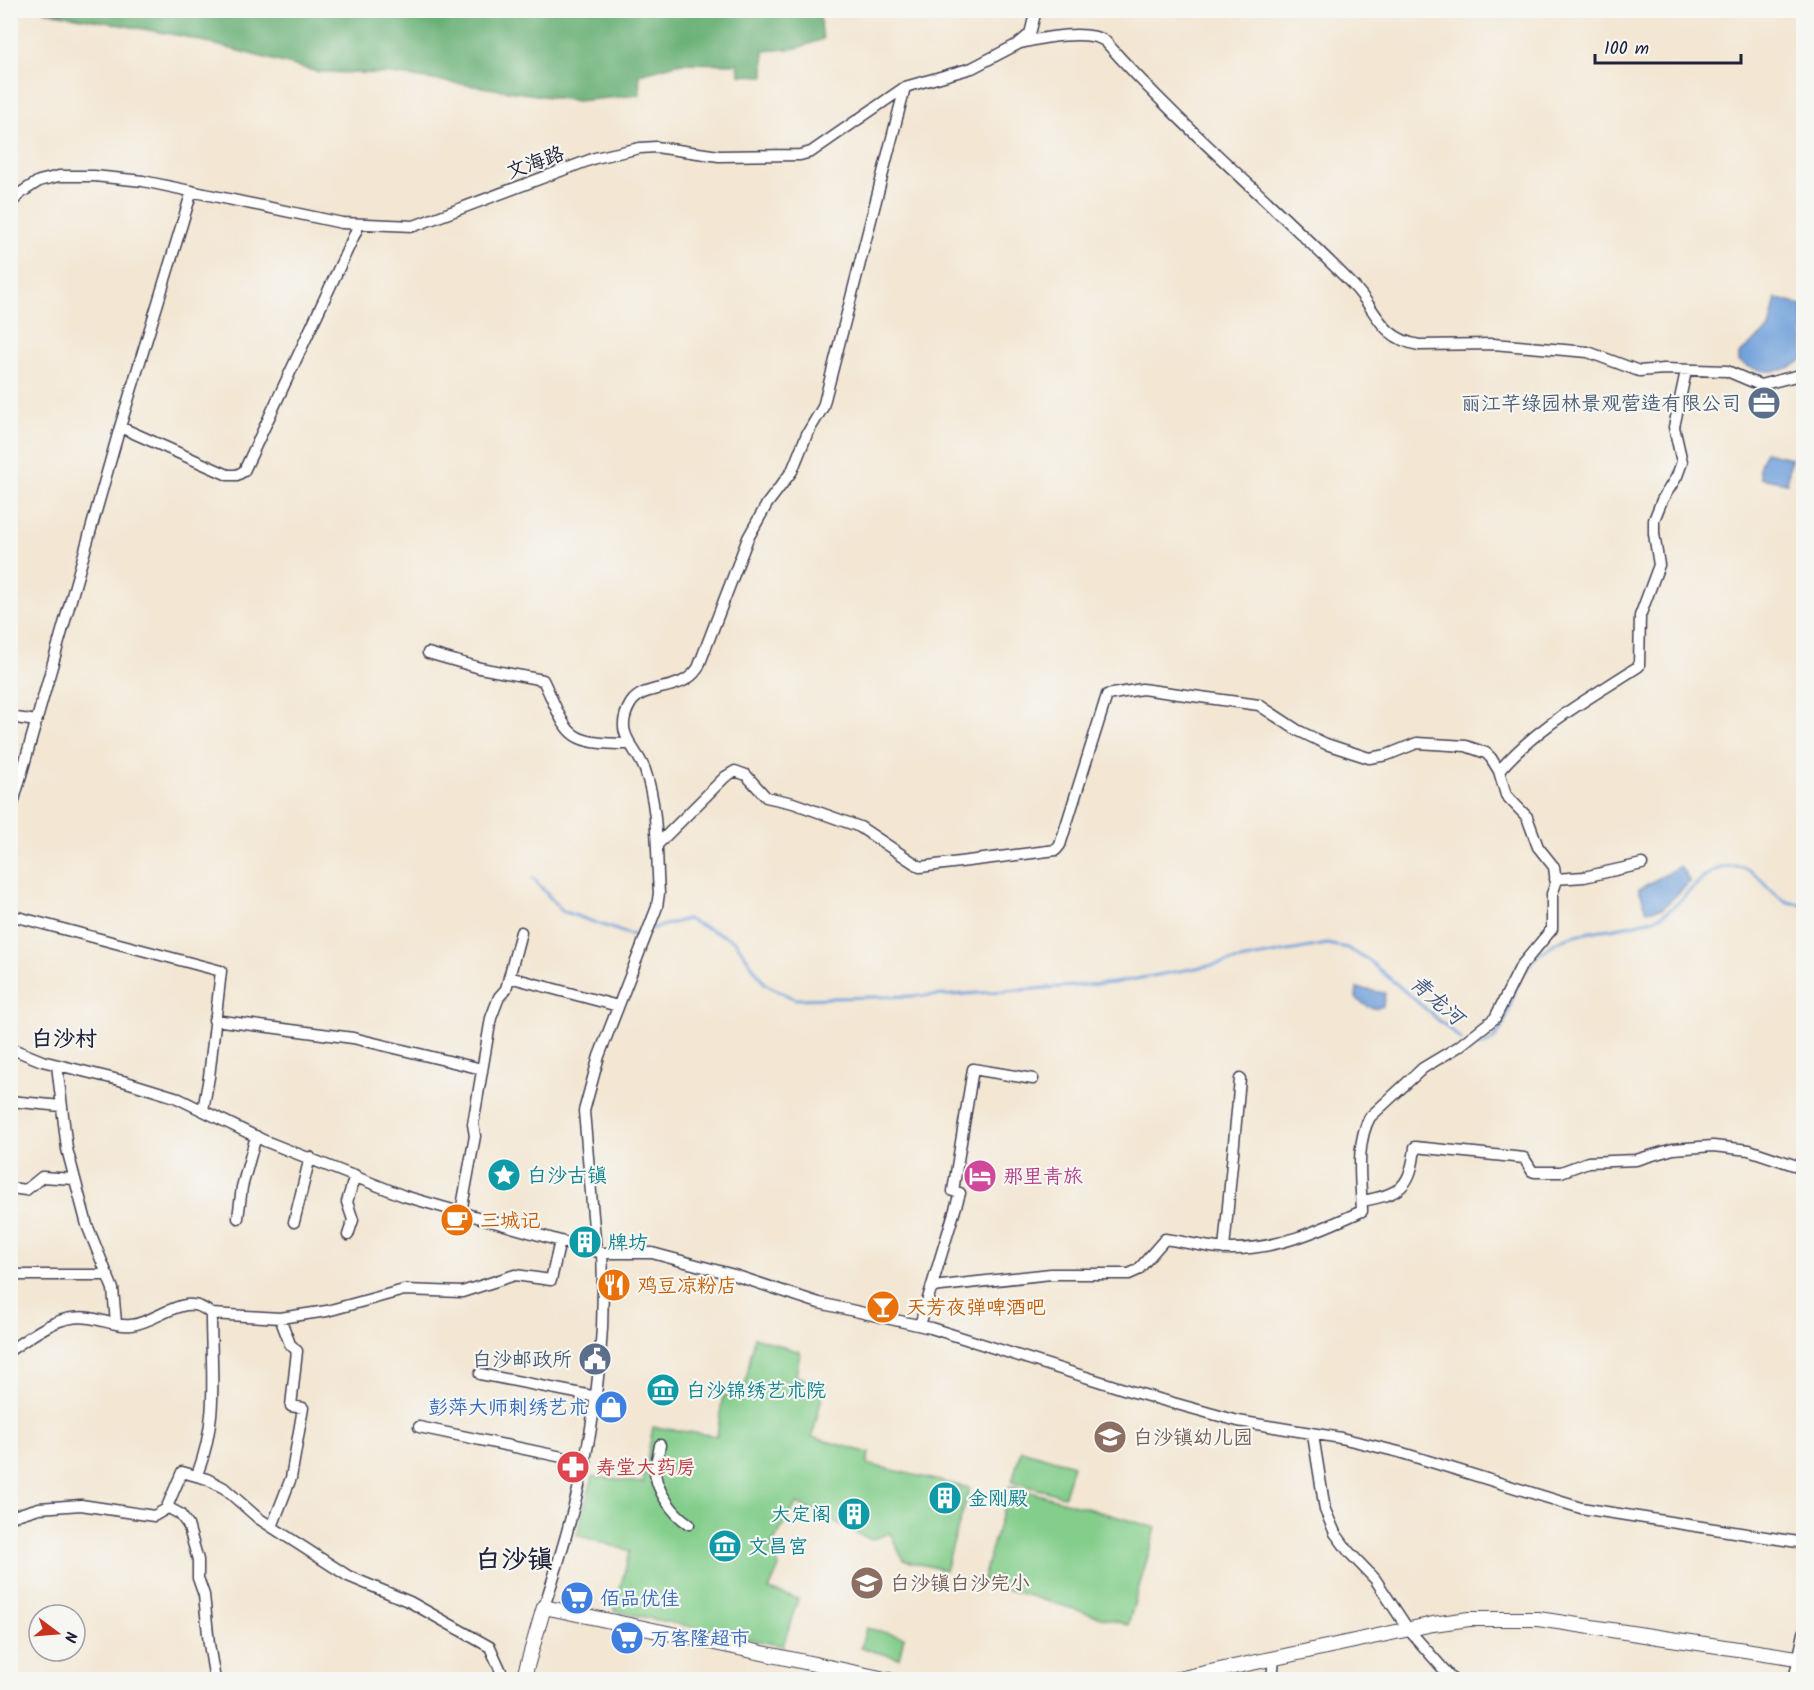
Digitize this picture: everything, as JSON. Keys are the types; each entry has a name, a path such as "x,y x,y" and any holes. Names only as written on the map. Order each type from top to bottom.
{"main road":[{"path":"524,1680 544,1607 890,1680"},
{"path":"1173,1680 1469,1618 1538,1619 1800,1659"}],"street":[{"name":"文海路","path":"10,204 29,186 49,178 68,176 127,179 359,225 414,226 595,158 640,148 656,147 719,156 800,155 811,152 905,87 920,80 972,68 1018,44 1030,34 1036,10"},
{"path":"1018,44 1084,35 1099,37 1105,41 1204,144 1347,279 1386,330 1399,340 1419,345 1534,346 1595,354 1639,371 1664,369 1727,371 1760,385 1803,374"},
{"path":"544,1607 559,1563 586,1462 597,1397 602,1310 599,1252 584,1111 599,1056 657,907 658,844 654,806 644,768 628,744 624,731 625,720 636,698 642,694 682,683 698,668 744,547 767,504 792,471 803,442 823,407 905,87"},
{"path":"10,814 16,779 36,721 120,427 192,191"},
{"path":"120,427 228,475 237,475 244,471 359,225"},
{"path":"1499,771 1515,752 1545,727 1639,666 1640,615 1659,565 1654,520 1682,462 1674,427 1686,371"},
{"path":"428,653 480,668 543,680 572,735 581,740 628,744"},
{"path":"658,844 725,777 735,771 746,775 766,797 793,803 860,827 924,868 1056,850 1107,695 1134,689 1259,705 1297,730 1326,744 1369,758 1383,757 1417,743 1466,746 1486,753 1499,771 1504,792 1527,817 1538,848 1554,867 1556,879 1552,894 1551,932 1521,966 1500,1012 1458,1047 1423,1068 1370,1117 1365,1126 1361,1144 1362,1211 1307,1236 1255,1247 1224,1249 1165,1239 1138,1270 1129,1274 1051,1274 932,1287"},
{"path":"10,717 36,721"},
{"path":"1556,879 1584,877 1642,864"},
{"path":"10,915 221,971 203,1110"},
{"path":"461,1212 475,1136 473,1124 482,1069 495,1006 506,989 521,932"},
{"path":"509,977 618,1006"},
{"path":"214,1020 353,1038 482,1069"},
{"path":"10,1048 57,1065 123,1081 175,1097 256,1136 404,1196 599,1252 652,1253 734,1275 819,1303 920,1325 1130,1391 1238,1421 1341,1438 1447,1465 1531,1494 1581,1508 1803,1543"},
{"path":"57,1065 61,1106 74,1179 90,1233 113,1289 116,1323"},
{"path":"920,1325 960,1193 953,1191 973,1069 1033,1079"},
{"path":"1224,1249 1240,1079"},
{"path":"10,1101 61,1106"},
{"path":"238,1218 256,1136"},
{"path":"1362,1201 1387,1197 1410,1177 1415,1147 1524,1158 1532,1172 1561,1172 1588,1162 1636,1160 1674,1149 1713,1146 1749,1150 1794,1165"},
{"path":"294,1222 310,1157"},
{"path":"348,1235 353,1220 346,1202 355,1175"},
{"path":"10,1188 26,1190 42,1177 74,1179"},
{"path":"10,1350 48,1325 71,1318 82,1317 135,1325 188,1304 203,1306 211,1314 251,1319 280,1318 327,1311 404,1290 462,1292 515,1275 551,1280 560,1241"},
{"path":"10,1275 108,1275"},
{"path":"197,1475 207,1449 214,1410 211,1314"},
{"path":"272,1527 291,1478 303,1408 291,1406 297,1351 290,1344 280,1318"},
{"path":"480,1374 597,1397"},
{"path":"419,1427 586,1462"},
{"path":"1313,1435 1325,1510 1335,1533 1348,1552 1375,1579 1408,1629 1453,1680"},
{"path":"660,1445 655,1470 657,1479 664,1497 689,1524"},
{"path":"10,1517 39,1508 68,1506 96,1506 154,1516 167,1507 182,1472 197,1475 224,1488 272,1527 348,1576 410,1602 490,1647 505,1680"},
{"path":"167,1507 180,1514 188,1525 198,1560 199,1581 204,1591 208,1644 215,1680"},
{"path":"1794,1680 1800,1659 1803,1634"},
{"path":"1272,1680 1274,1659"}],"green space":[{"path":"819,10 823,39 798,48 764,51 764,76 739,75 738,64 681,63 639,74 640,95 577,101 393,74 318,72 182,36 43,11"},
{"path":"754,1337 800,1352 796,1376 825,1385 812,1437 869,1453 867,1464 970,1488 945,1570 903,1560 890,1533 871,1540 797,1503 771,1546 779,1567 769,1590 798,1599 783,1646 614,1611 630,1551 577,1535 593,1476 643,1483 653,1427 717,1436 723,1395 743,1398"},
{"path":"1021,1450 1073,1465 1064,1496 1012,1482"},
{"path":"1010,1486 1156,1528 1128,1625 982,1582"},
{"path":"866,1628 904,1637 899,1658 861,1648"}],"water":[{"path":"1776,298 1803,306 1803,359 1788,368 1763,371 1739,361 1739,354 1769,329"},
{"path":"1765,452 1791,458 1787,483 1761,478 1759,468"},
{"path":"1680,866 1690,882 1663,908 1647,911 1639,889"},
{"path":"1357,988 1385,993 1383,1006 1372,1008 1362,1003 1356,998"}],"waterway":[{"name":"青龙河","path":"1524,972 1553,944 1568,937 1637,924 1666,913 1702,879 1723,867 1745,868 1754,873 1783,900 1804,903"},
{"path":"533,878 562,911 631,935 644,931"},
{"path":"651,929 687,919 735,941 765,984 795,999 952,995 1114,983 1327,944 1347,948 1367,959 1462,1040"},
{"name":"青龙河","path":"1468,1043 1480,1046 1489,1043 1496,1036 1507,1015 1518,983"}],"place":[{"name":"丽江芊绿园林景观营造有限公司","path":"1764,403"},
{"name":"白沙古镇","path":"504,1175"},
{"name":"那里青旅","path":"980,1176"},
{"name":"三城记","path":"457,1220"},
{"name":"牌坊","path":"585,1242"},
{"name":"鸡豆凉粉店","path":"614,1285"},
{"name":"天芳夜弹啤酒吧","path":"883,1307"},
{"name":"白沙邮政所","path":"595,1359"},
{"name":"白沙锦绣艺术院","path":"663,1390"},
{"name":"彭萍大师刺绣艺术","path":"611,1407"},
{"name":"白沙镇幼儿园","path":"1110,1437"},
{"name":"寿堂大药房","path":"573,1467"},
{"name":"金刚殿","path":"945,1498"},
{"name":"大定阁","path":"854,1514"},
{"name":"文昌宫","path":"725,1546"},
{"name":"白沙镇白沙完小","path":"867,1583"},
{"name":"佰品优佳","path":"577,1598"},
{"name":"万客隆超市","path":"627,1638"}],"district":[{"name":"白沙村","path":"64,1038"},
{"name":"白沙镇","path":"514,1559"}]}
